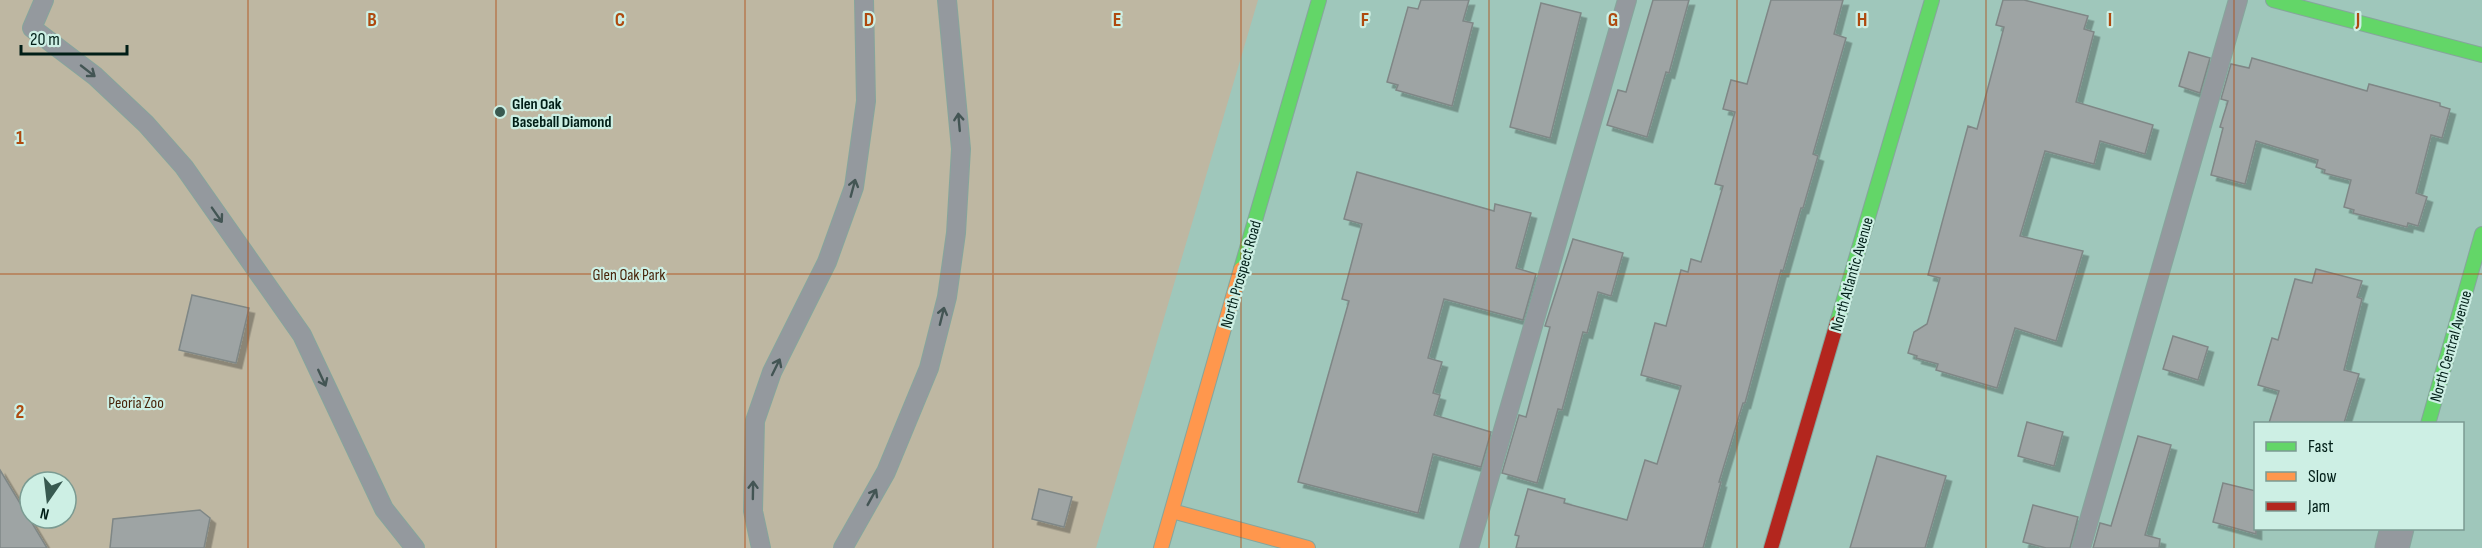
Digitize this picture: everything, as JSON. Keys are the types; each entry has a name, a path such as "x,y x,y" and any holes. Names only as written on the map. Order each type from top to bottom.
{"street":[{"name":"North Prospect Road","path":"1161,548 1319,0"},
{"name":"North Atlantic Avenue","path":"1771,548 1932,0"},
{"path":"2273,0 2482,55"},
{"name":"North Central Avenue","path":"2428,422 2482,234"},
{"path":"1172,511 1308,548"},
{"path":"2392,548 2396,530"}],"lane":[{"path":"44,0 32,28 95,76 146,124 184,167 302,335 384,509 415,548"},
{"path":"761,548 753,511 755,421 772,372 827,262 854,187 866,101 864,0"},
{"path":"843,548 886,472 929,368 947,297 956,233 961,149 947,0"},
{"path":"1469,548 1626,0"},
{"path":"2081,548 2238,0"}],"green space":[{"name":"Glen Oak Park","path":"0,0 1258,0 1096,548 0,548"}],"building":[{"path":"1421,0 1469,0 1463,21 1473,23 1452,106 1396,90 1398,85 1387,82 1408,7 1418,9"},
{"path":"1653,0 1689,0 1669,73 1666,72 1647,137 1607,125 1618,90 1626,92"},
{"path":"1771,0 1843,0 1834,34 1846,38 1813,154 1818,156 1783,271 1781,270 1745,403 1743,403 1719,482 1721,482 1703,548 1516,548 1519,536 1515,535 1528,489 1565,499 1564,503 1627,520 1645,460 1657,464 1681,386 1641,375 1655,323 1666,326 1681,270 1688,272 1691,259 1701,262 1723,186 1715,184 1735,112 1723,109 1731,80 1747,84"},
{"path":"2003,0 2024,0 2088,16 2084,29 2094,32 2076,102 2153,125 2145,154 2100,141 2094,164 2045,151 2020,236 2083,251 2056,341 2015,328 1997,388 1936,370 1938,364 1916,358 1917,356 1908,353 1914,332 1927,324 1940,278 1928,275 1968,126 1977,129 2004,27 1996,25"},
{"path":"1541,3 1581,13 1550,138 1510,127"},
{"path":"2189,52 2210,58 2200,93 2179,86"},
{"path":"2252,58 2367,91 2369,84 2440,103 2440,106 2450,109 2442,138 2431,135 2416,193 2427,197 2418,226 2408,223 2407,227 2353,213 2354,210 2344,207 2351,180 2324,173 2325,170 2316,167 2318,160 2256,141 2245,184 2211,175 2223,128 2220,127 2228,101 2221,99 2231,64 2249,68"},
{"path":"1357,172 1494,211 1495,204 1531,213 1516,268 1536,274 1523,320 1444,299 1428,358 1442,362 1433,393 1440,395 1434,415 1491,432 1481,467 1433,454 1418,513 1298,482 1349,301 1342,299 1362,224 1344,219"},
{"path":"1573,239 1623,253 1611,296 1598,292 1587,333 1583,332 1562,410 1558,409 1537,483 1502,473 1519,415 1526,417 1550,327 1545,326"},
{"path":"2316,269 2362,281 2357,297 2362,299 2344,370 2359,374 2344,422 2269,422 2279,391 2258,385 2272,338 2278,340 2295,279 2312,283"},
{"path":"192,295 249,308 236,363 179,350"},
{"path":"2173,336 2208,347 2198,380 2163,369"},
{"path":"2027,422 2063,432 2054,466 2018,456"},
{"path":"2138,436 2171,445 2145,535 2160,539 2159,548 2093,548 2100,523 2111,526"},
{"path":"1877,456 1946,476 1925,548 1850,548"},
{"path":"0,470 18,500 18,530 36,530 47,548 0,548"},
{"path":"2223,483 2254,491 2254,530 2256,534 2213,522"},
{"path":"1039,489 1072,497 1064,527 1032,519"},
{"path":"2033,505 2078,517 2070,548 2046,548 2023,542"},
{"path":"200,510 210,518 204,548 110,548 113,519"}],"traffic: fast":[{"path":"1241,269 1319,0"},
{"path":"1837,323 1932,0"},
{"path":"2273,0 2482,55"},
{"path":"2429,422 2482,234"}],"traffic: slow":[{"path":"1161,548 1241,269"},
{"path":"1172,511 1308,548"}],"traffic: jam":[{"path":"1771,548 1837,323"}],"place":[{"name":"Glen Oak Baseball Diamond","path":"500,112"}],"park label":[{"name":"Peoria Zoo","path":"136,402"}]}
